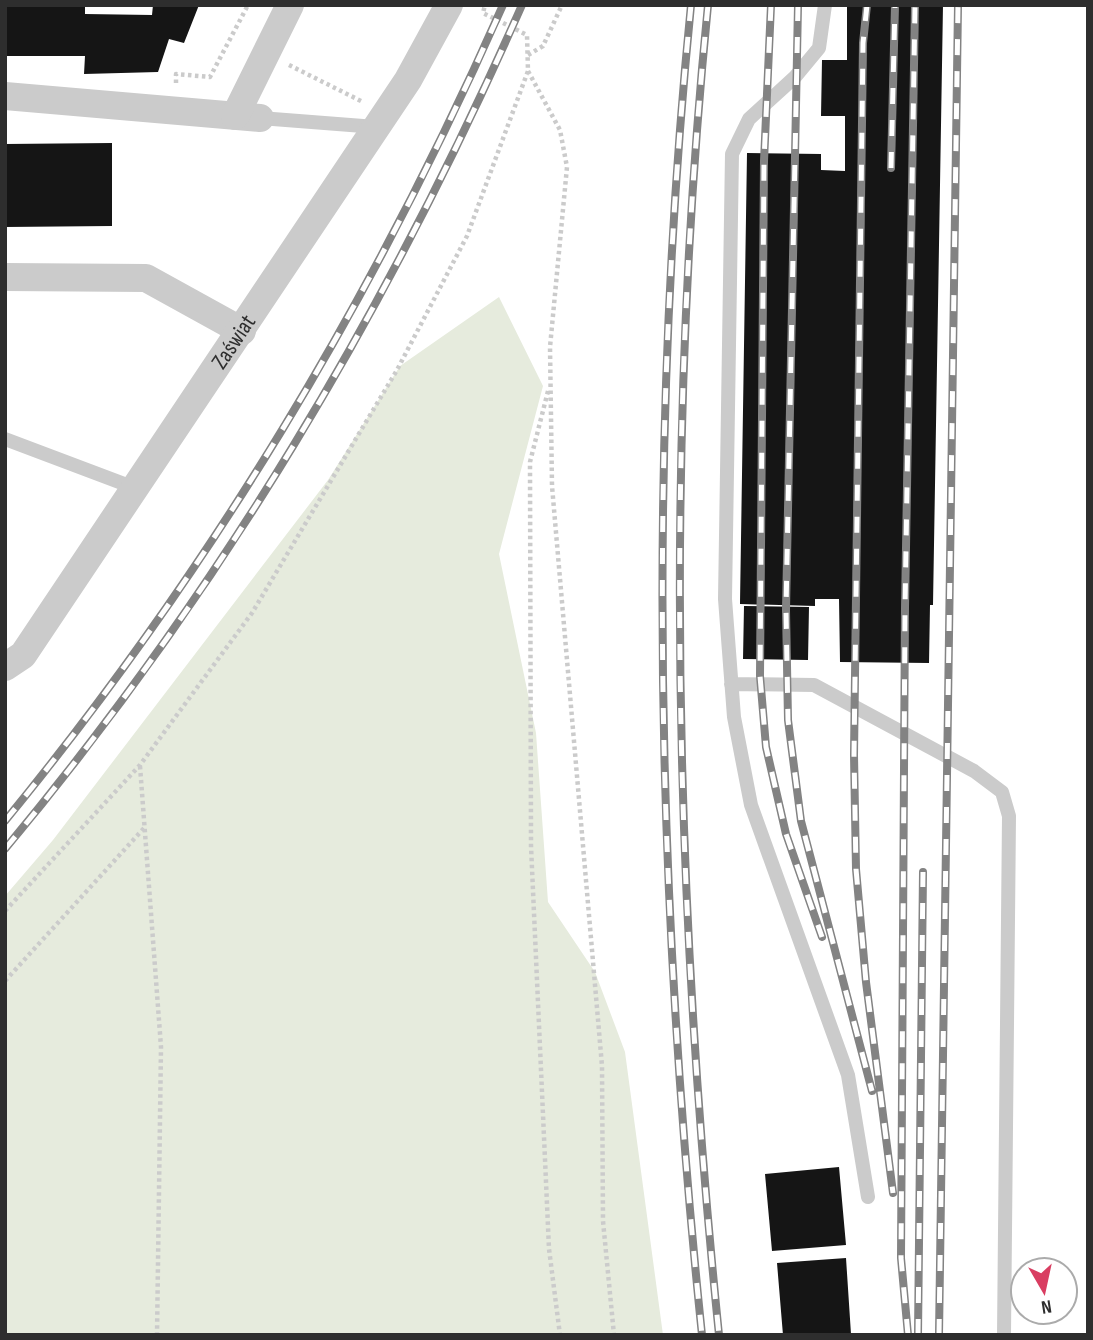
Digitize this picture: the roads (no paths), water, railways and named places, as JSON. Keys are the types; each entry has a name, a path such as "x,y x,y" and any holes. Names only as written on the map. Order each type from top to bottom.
{"street":[{"path":"5,96 248,117 290,5"},
{"name":"Zaświat","path":"5,667 23,655 242,331 408,80 449,5"},
{"path":"5,276 146,278 242,331"}],"lane":[{"path":"825,5 819,48 795,77 749,119 732,154 725,599 734,717 751,805 848,1075 869,1197"},
{"path":"248,117 381,120"},
{"path":"5,439 135,488"},
{"path":"731,684 814,685 951,758 1002,792 1009,816 1004,1335"}],"railway":[{"path":"5,821 152,629 282,430 399,223 503,5"},
{"path":"5,849 84,751 158,651 228,549 294,445 356,339 414,230 470,119 522,5"},
{"path":"691,5 677,171 668,337 663,504 663,670 675,1003 702,1335"},
{"path":"708,5 694,171 685,337 680,504 680,670 692,1003 719,1335"},
{"path":"771,5 764,161 760,676 766,747 786,834 822,937"},
{"path":"798,5 786,610 788,720 801,821 872,1091"},
{"path":"867,5 863,43 854,755 856,869 866,982 893,1193"},
{"path":"891,168 895,5"},
{"path":"908,1335 901,1258 905,608 915,5"},
{"path":"939,1335 958,5"},
{"path":"918,1335 923,872"}]}
